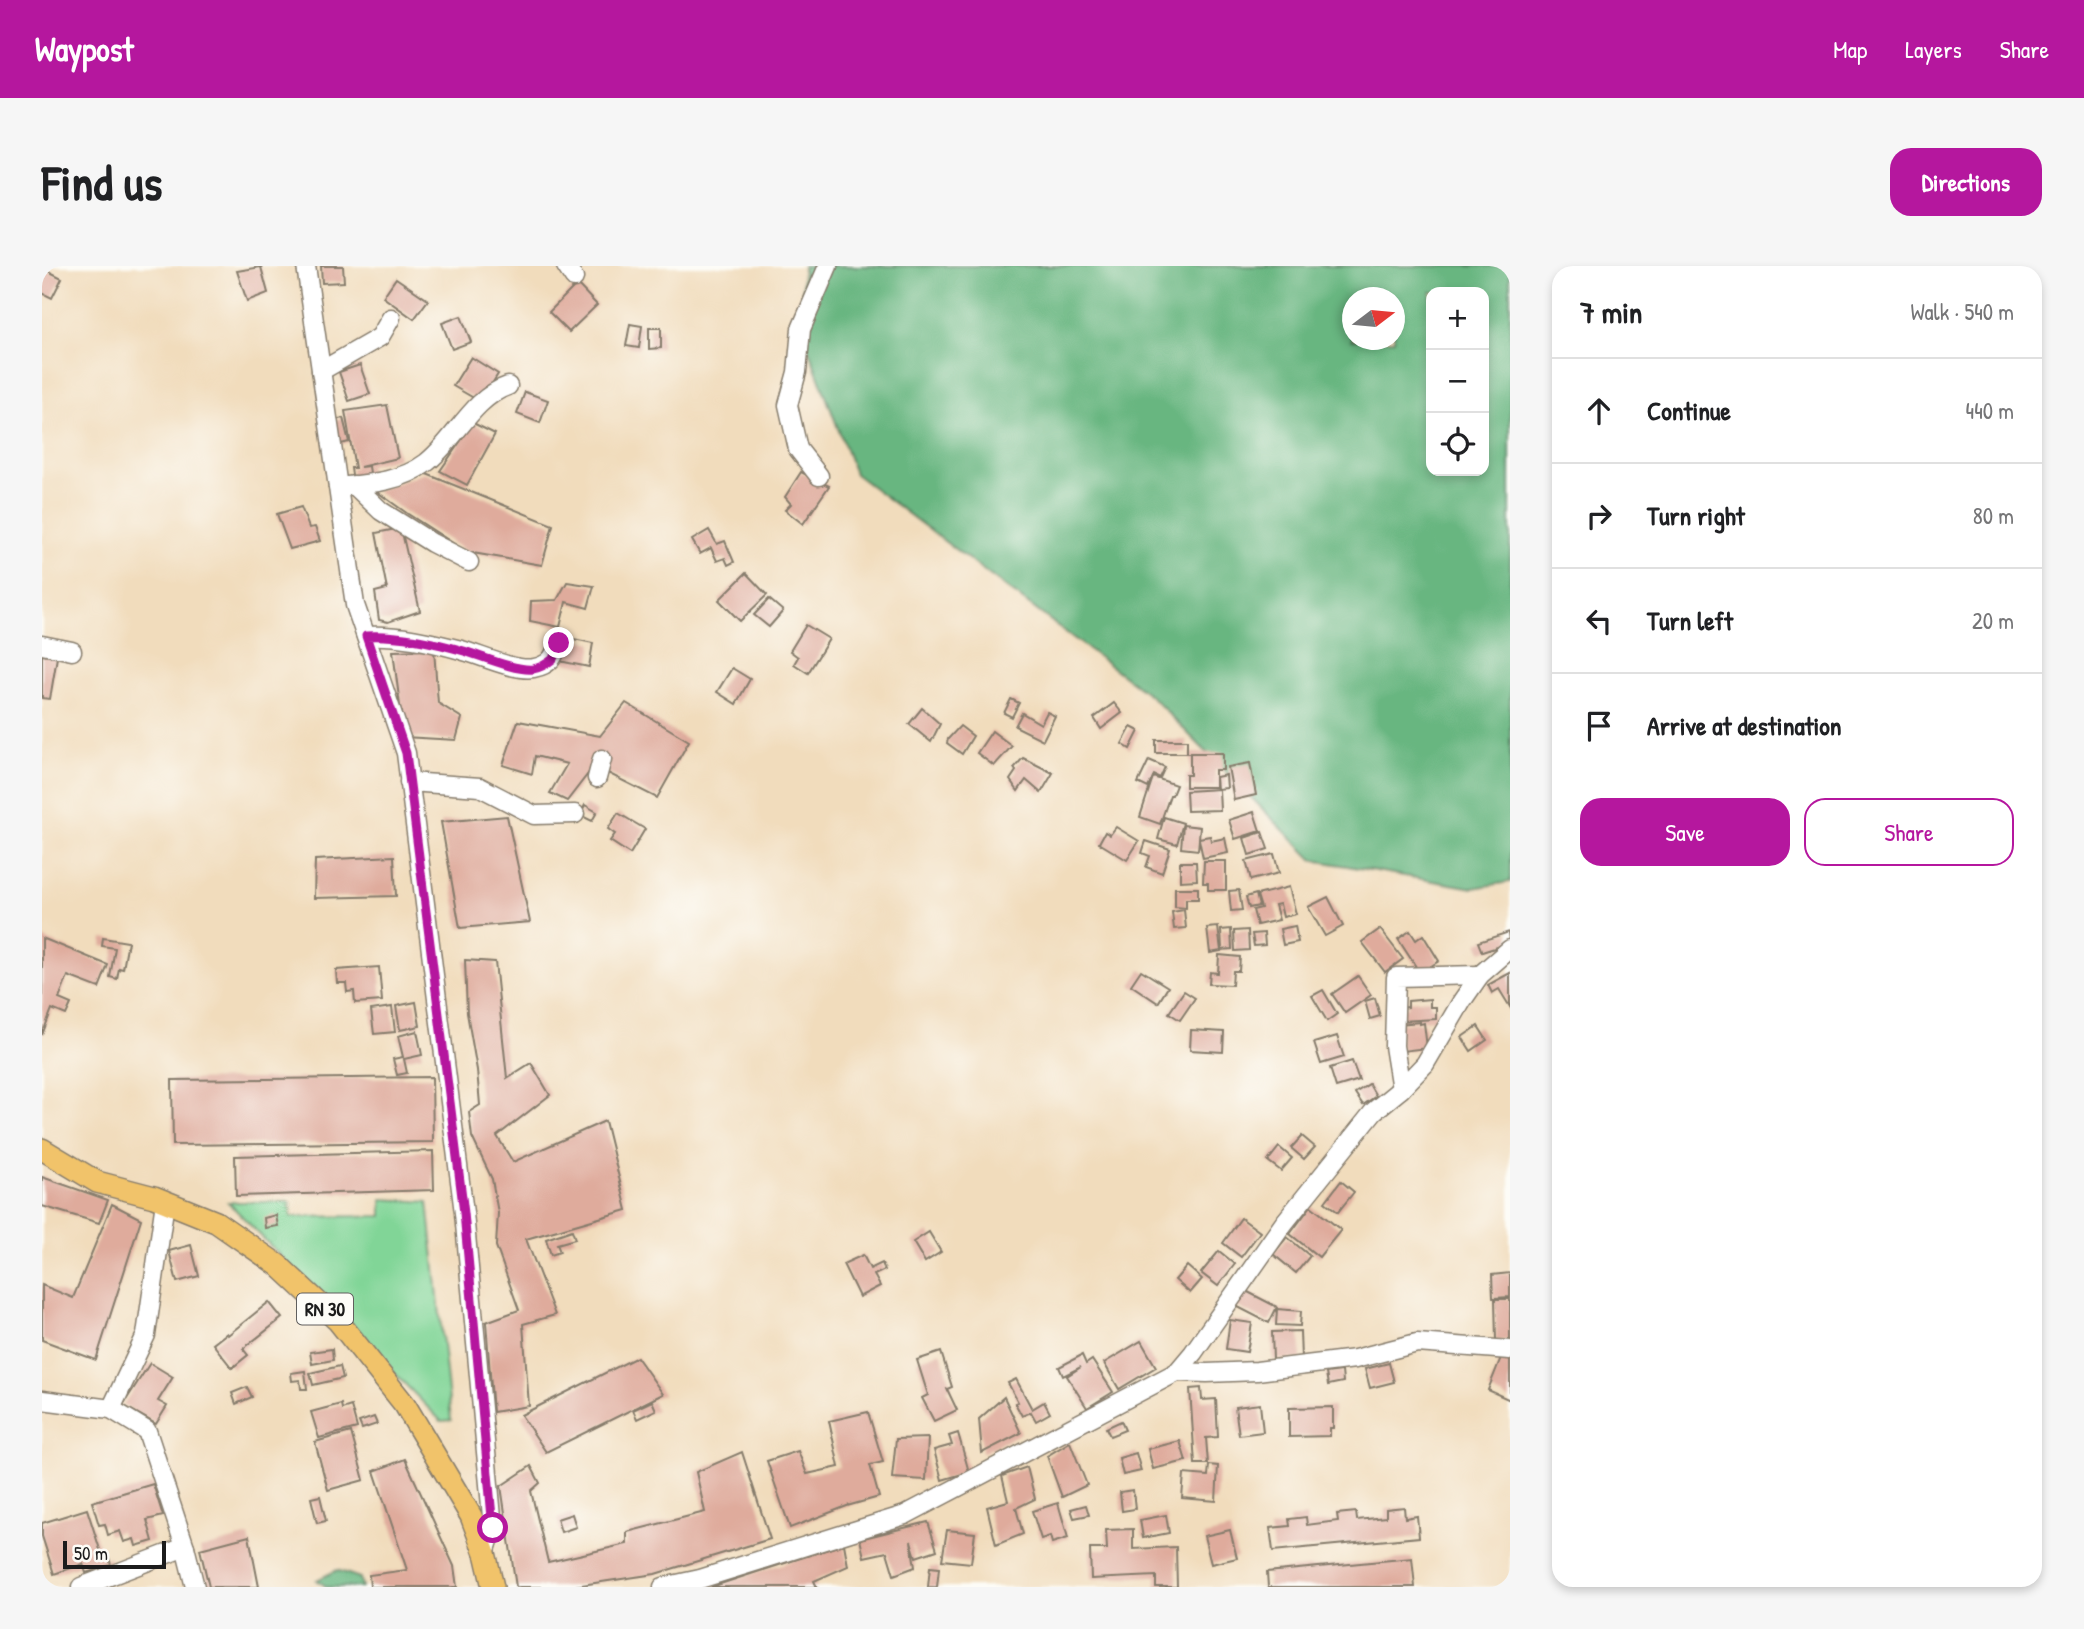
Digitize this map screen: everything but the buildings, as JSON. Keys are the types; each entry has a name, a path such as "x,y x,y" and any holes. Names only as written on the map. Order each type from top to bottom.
{"main road":[{"name":"RN 30","path":"42,1149 97,1182 164,1202 216,1223 278,1265 338,1321 405,1405 471,1516 485,1553 493,1587"}],"street":[{"path":"306,266 321,371 346,486 355,605 406,753 464,1213 493,1528 485,1553"},
{"path":"819,475 798,449 788,405 797,372 801,330 828,266"},
{"path":"321,371 380,337 391,318"},
{"path":"346,486 383,482 411,472 426,463 486,398 508,386"},
{"path":"346,486 381,511 469,562"},
{"path":"366,636 402,638 532,669 553,659 559,643"},
{"path":"42,645 72,651"},
{"path":"597,778 602,759"},
{"path":"410,782 480,787 534,815 575,814"},
{"path":"663,1587 724,1572 905,1515 1177,1373 1284,1223 1374,1111 1426,1064 1480,975 1510,950"},
{"path":"1401,1089 1394,1046 1396,977 1480,975"},
{"path":"111,1409 146,1335 164,1202"},
{"path":"1177,1373 1269,1370 1355,1359 1417,1343 1510,1349"},
{"path":"42,1400 111,1409 147,1431 195,1587"},
{"path":"80,1587 185,1548"}],"green space":[{"path":"803,266 1510,266 1510,882 1473,888 1313,860 1152,697 855,474 801,329"},
{"path":"382,1199 428,1202 451,1420 441,1421 228,1202 290,1202 291,1217 382,1216"},
{"path":"337,1570 360,1578 362,1587 327,1587 317,1580"}],"route":[{"path":"493,1528 464,1213 406,753 366,636 402,638 532,669 553,659 559,643"}]}
